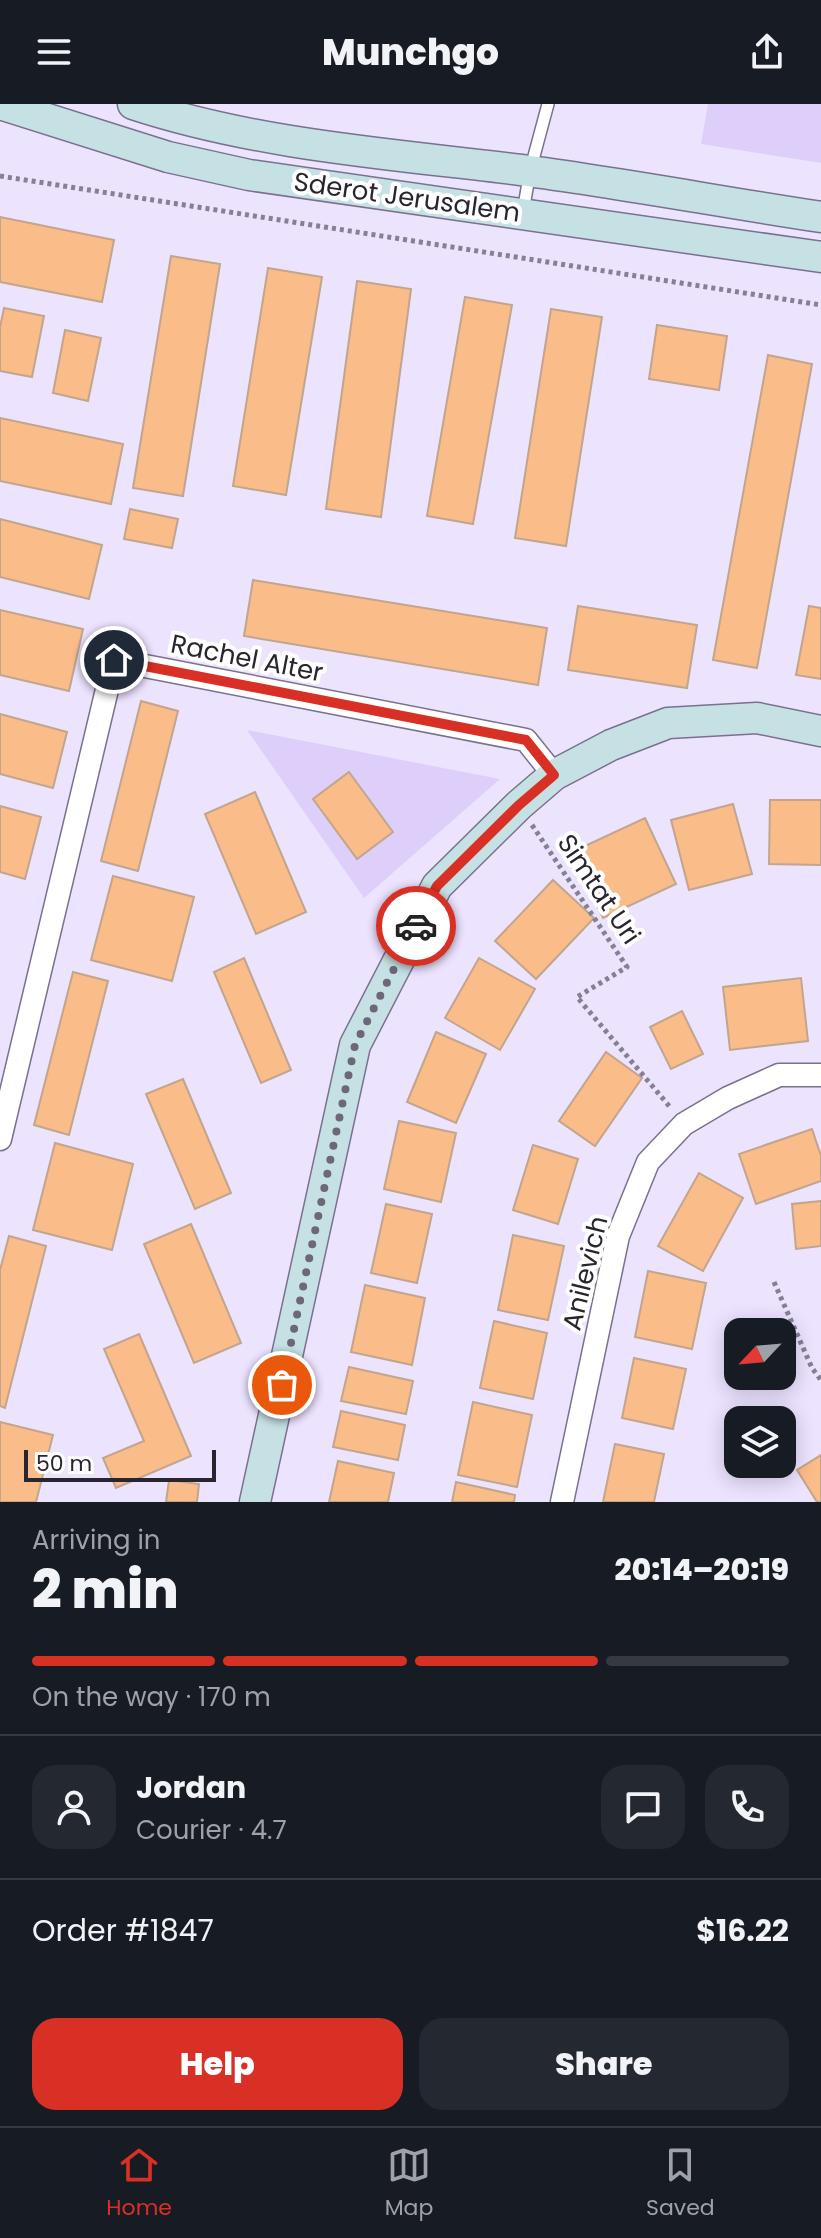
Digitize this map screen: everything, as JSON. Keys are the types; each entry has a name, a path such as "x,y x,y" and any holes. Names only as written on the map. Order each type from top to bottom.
{"main road":[{"name":"Sderot Jerusalem","path":"0,104 168,157 249,175 821,257"},
{"name":"Sderot Jerusalem","path":"133,104 185,121 275,139 530,171 821,217"},
{"path":"255,1502 355,1045 437,886 554,775 611,745 668,723 757,718 821,731"}],"street":[{"name":"Rachel Alter","path":"0,1139 114,660 526,740 554,775"},
{"name":"Anilevich","path":"562,1502 618,1236 648,1162 684,1124 728,1098 779,1075 821,1075"}],"lane":[{"path":"523,212 530,171 548,104"}],"path":[{"path":"0,176 821,305"},
{"name":"Simtat Uri","path":"519,805 627,967 577,997 684,1124"},
{"path":"774,1282 812,1368 821,1380"}],"shaded area":[{"path":"708,104 821,104 821,163 701,144"},
{"path":"247,730 500,779 364,898"}],"building":[{"path":"0,217 114,240 102,302 0,282"},
{"path":"171,256 220,264 183,496 133,488"},
{"path":"268,268 322,277 286,495 233,486"},
{"path":"357,281 411,289 381,517 326,509"},
{"path":"465,297 512,305 473,524 427,516"},
{"path":"4,308 44,316 32,377 0,371 0,327"},
{"path":"551,309 602,317 566,546 515,538"},
{"path":"657,325 727,336 719,390 649,379"},
{"path":"65,330 101,338 88,401 53,393"},
{"path":"768,355 812,364 757,668 713,660"},
{"path":"0,418 123,444 111,504 0,481"},
{"path":"130,509 178,519 172,548 124,539"},
{"path":"0,519 102,545 89,599 0,577"},
{"path":"253,580 547,628 538,685 244,636"},
{"path":"578,606 697,625 687,688 568,670"},
{"path":"809,606 821,608 821,679 796,675"},
{"path":"0,610 83,629 69,691 0,675"},
{"path":"141,701 178,711 138,871 101,861"},
{"path":"0,714 67,732 53,788 0,774"},
{"path":"349,772 393,832 357,859 313,799"},
{"path":"255,792 306,912 256,934 205,814"},
{"path":"770,800 821,800 821,865 769,864"},
{"path":"733,804 752,874 689,890 671,820"},
{"path":"0,806 41,817 25,879 0,872"},
{"path":"645,818 676,884 603,918 572,852"},
{"path":"113,876 194,897 172,981 91,960"},
{"path":"553,880 594,918 536,979 495,941"},
{"path":"244,958 291,1070 261,1083 214,972"},
{"path":"479,958 535,989 500,1050 445,1018"},
{"path":"73,972 108,981 69,1135 34,1125"},
{"path":"801,978 808,1041 730,1050 723,987"},
{"path":"682,1011 703,1054 671,1069 650,1027"},
{"path":"436,1032 486,1054 456,1123 407,1102"},
{"path":"606,1052 642,1078 595,1146 559,1121"},
{"path":"183,1079 231,1193 195,1209 146,1094"},
{"path":"399,1121 456,1133 441,1202 384,1189"},
{"path":"812,1129 821,1156 821,1181 756,1204 739,1154"},
{"path":"55,1143 133,1164 112,1250 33,1230"},
{"path":"533,1145 578,1159 558,1224 513,1210"},
{"path":"699,1173 743,1198 703,1271 658,1246"},
{"path":"821,1201 821,1246 796,1249 792,1204"},
{"path":"386,1204 432,1214 417,1283 371,1273"},
{"path":"191,1224 241,1343 194,1363 144,1244"},
{"path":"513,1235 564,1246 548,1320 498,1310"},
{"path":"9,1236 46,1246 5,1408 0,1406 0,1270"},
{"path":"648,1271 706,1283 692,1349 635,1337"},
{"path":"365,1285 425,1298 412,1365 351,1352"},
{"path":"494,1321 547,1333 533,1399 480,1388"},
{"path":"139,1334 191,1456 116,1488 103,1458 144,1441 104,1349"},
{"path":"634,1358 686,1369 673,1429 622,1418"},
{"path":"349,1367 413,1381 406,1414 341,1401"},
{"path":"473,1402 532,1415 517,1487 458,1475"},
{"path":"341,1411 405,1425 398,1460 333,1447"},
{"path":"0,1422 53,1435 36,1502 0,1502"},
{"path":"615,1444 664,1454 654,1502 603,1502"},
{"path":"821,1455 821,1502 817,1502 797,1470"},
{"path":"338,1461 394,1473 388,1502 329,1502"},
{"path":"169,1480 199,1484 197,1502 166,1502"},
{"path":"456,1482 515,1495 514,1502 452,1502"}],"way so far":[{"path":"282,1385 355,1045 416,926"}],"route":[{"path":"114,660 526,740 554,775 437,886 416,926"}]}
